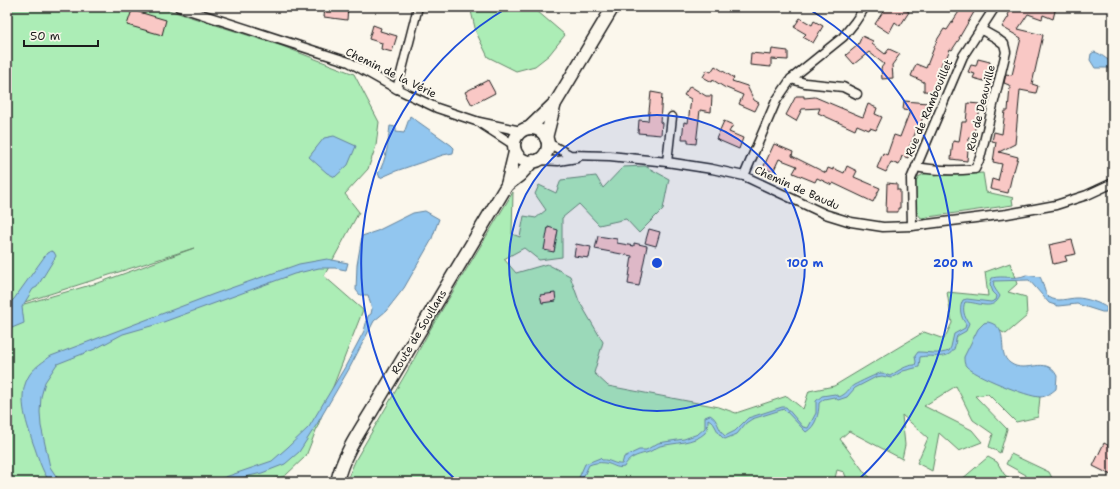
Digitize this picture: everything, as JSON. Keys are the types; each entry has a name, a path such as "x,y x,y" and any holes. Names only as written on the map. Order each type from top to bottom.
{"main road":[{"path":"556,102 516,137 515,148 523,160 536,161 546,152 547,140 556,102 613,7"},
{"path":"525,129 540,130 547,140"},
{"name":"Route de Soullans","path":"338,482 353,442 507,185 515,148"},
{"name":"Route de Soullans","path":"507,185 536,161"}],"street":[{"name":"Chemin de la Vérie","path":"179,7 350,62 397,89 437,108 479,122 525,129"},
{"path":"397,89 418,7"},
{"path":"744,176 776,101 791,79 843,37 865,7"},
{"name":"Rue de Rambouillet","path":"912,226 911,179 963,56 994,7"},
{"name":"Rue de Deauville","path":"916,167 933,171 975,169 980,158 1006,52 1004,44 980,29"},
{"path":"791,79 805,83 844,87 857,94"},
{"path":"667,162 672,117"},
{"name":"Chemin de la Vérie","path":"479,122 515,148"},
{"name":"Chemin de Baudu","path":"547,140 570,155 610,156 667,162 744,176 825,214 851,222 883,227 912,226 1007,214 1056,205 1087,195 1113,183"},
{"name":"Chemin de Baudu","path":"536,161 558,161 588,156"}],"green space":[{"path":"7,7 159,7 282,46 354,74 379,122 376,146 368,169 345,194 359,212 324,276 363,310 306,456 285,476 262,482 7,482","holes":["194,248 101,282 9,307"]},
{"path":"470,7 527,7 537,11 565,35 549,55 535,66 516,71 488,57 476,32"},
{"path":"645,166 669,179 663,209 639,233 626,219 599,225 579,204 562,218 562,257 539,260 524,248 504,259 516,273 547,264 570,276 579,301 603,342 594,373 608,386 719,407 736,413 787,396 803,409 809,391 834,386 924,332 944,339 952,323 947,292 988,296 985,272 1010,263 1017,284 1008,292 1026,297 1027,316 1006,334 984,323 968,368 1040,397 1038,417 1016,422 988,394 975,396 1007,429 1000,453 989,447 993,434 973,420 956,386 924,406 972,430 982,442 959,451 939,433 932,471 917,463 928,438 902,415 905,445 902,459 849,431 840,439 865,473 876,482 848,482 844,472 837,470 834,482 346,482 356,459 431,328 513,192 512,234 520,237 524,216 536,218 546,210 535,194 539,185 556,193 561,180 596,176 603,188 623,167"},
{"path":"931,173 934,176 983,173 986,192 1014,198 1012,199 1013,205 921,218 915,210 916,181 918,177"},
{"path":"1011,454 1049,472 1054,482 1024,482 1026,475 1006,464"},
{"path":"988,457 997,462 1004,474 1013,482 961,482 961,480"}],"water":[{"path":"1094,52 1113,62 1113,72 1108,68 1095,68 1090,60 1091,54"},
{"path":"410,116 451,145 454,148 453,153 396,171 380,178 378,173 385,156 390,126 396,127 396,132 404,133"},
{"path":"334,136 356,146 348,165 335,177 327,173 309,157 324,138"},
{"path":"425,211 439,219 431,241 404,288 386,311 374,321 349,369 299,452 285,464 262,473 223,482 211,482 272,461 309,427 345,367 364,331 368,316 371,314 372,309 368,295 360,295 356,290 357,265 362,236 377,231 413,213"},
{"path":"51,251 54,252 56,256 37,287 33,289 22,307 24,323 7,330 7,303 14,299 47,253"},
{"path":"327,259 348,263 346,270 319,268 294,274 158,324 123,334 95,349 57,364 45,382 41,397 40,412 41,426 50,467 60,482 50,482 44,473 38,458 25,417 23,399 26,382 30,374 40,364 51,356 214,294 299,264"},
{"path":"1026,275 1040,277 1046,293 1052,299 1059,300 1080,298 1104,306 1107,308 1106,312 1077,304 1058,306 1049,303 1029,280 994,281 994,287 1000,296 994,304 985,305 965,302 964,313 969,323 966,331 957,336 955,347 951,353 943,356 920,357 919,367 903,371 891,378 882,376 876,377 855,388 847,397 838,400 834,397 824,399 819,403 818,415 815,423 806,432 784,409 752,419 746,423 737,434 725,439 720,435 713,423 708,419 705,433 696,439 660,446 650,452 633,457 624,467 603,463 591,464 589,465 581,482 577,482 585,464 600,458 602,460 622,464 624,457 639,450 646,450 658,443 684,439 698,434 705,428 705,417 710,415 715,419 725,436 735,431 748,418 782,407 786,407 803,427 808,428 816,413 816,401 822,396 835,394 839,397 854,385 879,373 890,376 905,367 915,365 915,356 918,352 938,353 949,351 954,334 965,328 966,324 962,318 961,312 963,300 967,299 991,302 996,300 997,296 993,292 990,284 992,278 1018,277"},
{"path":"988,322 995,325 999,329 1002,335 1004,353 1010,363 1023,367 1042,365 1047,366 1057,376 1056,389 1044,396 1034,396 1013,390 989,380 966,366 964,363 964,357 978,329 984,323"}],"building":[{"path":"325,7 348,7 347,20 324,17"},
{"path":"886,7 901,7 909,12 900,26 895,22 889,33 875,24"},
{"path":"962,7 977,7 960,38 952,50 950,49 946,59 944,58 937,75 937,87 934,87 934,92 924,91 924,82 911,76 916,64 926,68 937,40 944,29 947,30"},
{"path":"1012,7 1056,7 1053,19 1043,15 1042,19 1028,14 1018,29 1043,35 1032,84 1038,86 1036,93 1020,90 1015,144 999,152 1018,157 1008,193 990,189 992,179 998,181 1002,164 993,162 996,142 992,141 994,132 1002,134 1005,111 1008,111 1010,87 1004,83 1006,74 1012,75 1021,38 1002,27 1009,16 1008,15"},
{"path":"132,10 166,20 162,35 127,25"},
{"path":"800,18 812,25 814,21 823,26 813,43 803,37 806,34 794,27"},
{"path":"373,25 381,28 380,31 397,36 392,52 381,49 382,43 369,39"},
{"path":"862,36 873,41 872,44 885,54 889,49 900,54 892,65 893,78 882,79 881,68 884,64 869,52 854,64 846,55 858,45"},
{"path":"772,49 788,51 788,60 771,59 771,67 750,65 751,53 771,55"},
{"path":"978,59 990,62 989,70 995,72 993,80 984,81 973,78 975,74 968,72 971,65 976,66"},
{"path":"715,66 734,78 732,81 747,86 754,100 759,103 755,111 739,104 743,95 724,87 713,80 712,82 703,77 707,70 711,72"},
{"path":"488,80 495,93 472,105 465,92"},
{"path":"690,86 706,96 712,96 711,112 700,110 696,144 688,143 688,139 682,139 684,122 688,123 691,99 684,95"},
{"path":"651,92 662,94 660,122 662,123 661,135 638,133 639,120 648,121"},
{"path":"796,96 804,96 804,98 815,97 863,117 868,104 877,108 875,114 882,117 876,130 870,128 869,130 857,125 855,130 818,113 820,108 802,109 796,121 786,115"},
{"path":"904,101 928,103 926,118 923,117 918,127 908,150 910,151 908,158 902,156 899,165 891,162 886,172 877,168 883,153 887,155 894,135 900,137 910,111 903,110"},
{"path":"968,103 980,104 978,124 976,123 973,139 969,138 967,161 951,159 953,141 959,142 962,122 966,122"},
{"path":"724,121 733,125 729,132 743,138 739,149 716,139"},
{"path":"774,144 793,152 792,156 826,173 828,168 833,170 833,168 844,173 847,166 857,171 854,177 880,188 873,202 833,183 832,185 817,178 815,182 793,173 797,166 779,159 773,172 763,168"},
{"path":"887,183 897,184 897,190 900,190 900,208 898,208 898,212 886,212"},
{"path":"548,227 558,230 554,252 544,250"},
{"path":"649,229 660,232 656,246 645,243"},
{"path":"598,236 617,239 617,243 634,246 634,243 647,246 639,286 628,284 632,256 595,249"},
{"path":"1072,240 1076,254 1065,256 1067,261 1053,264 1049,245"},
{"path":"576,244 591,247 589,258 574,256"},
{"path":"555,293 556,301 542,303 540,295"},
{"path":"1104,443 1113,448 1110,458 1113,460 1113,476 1093,466"}]}
